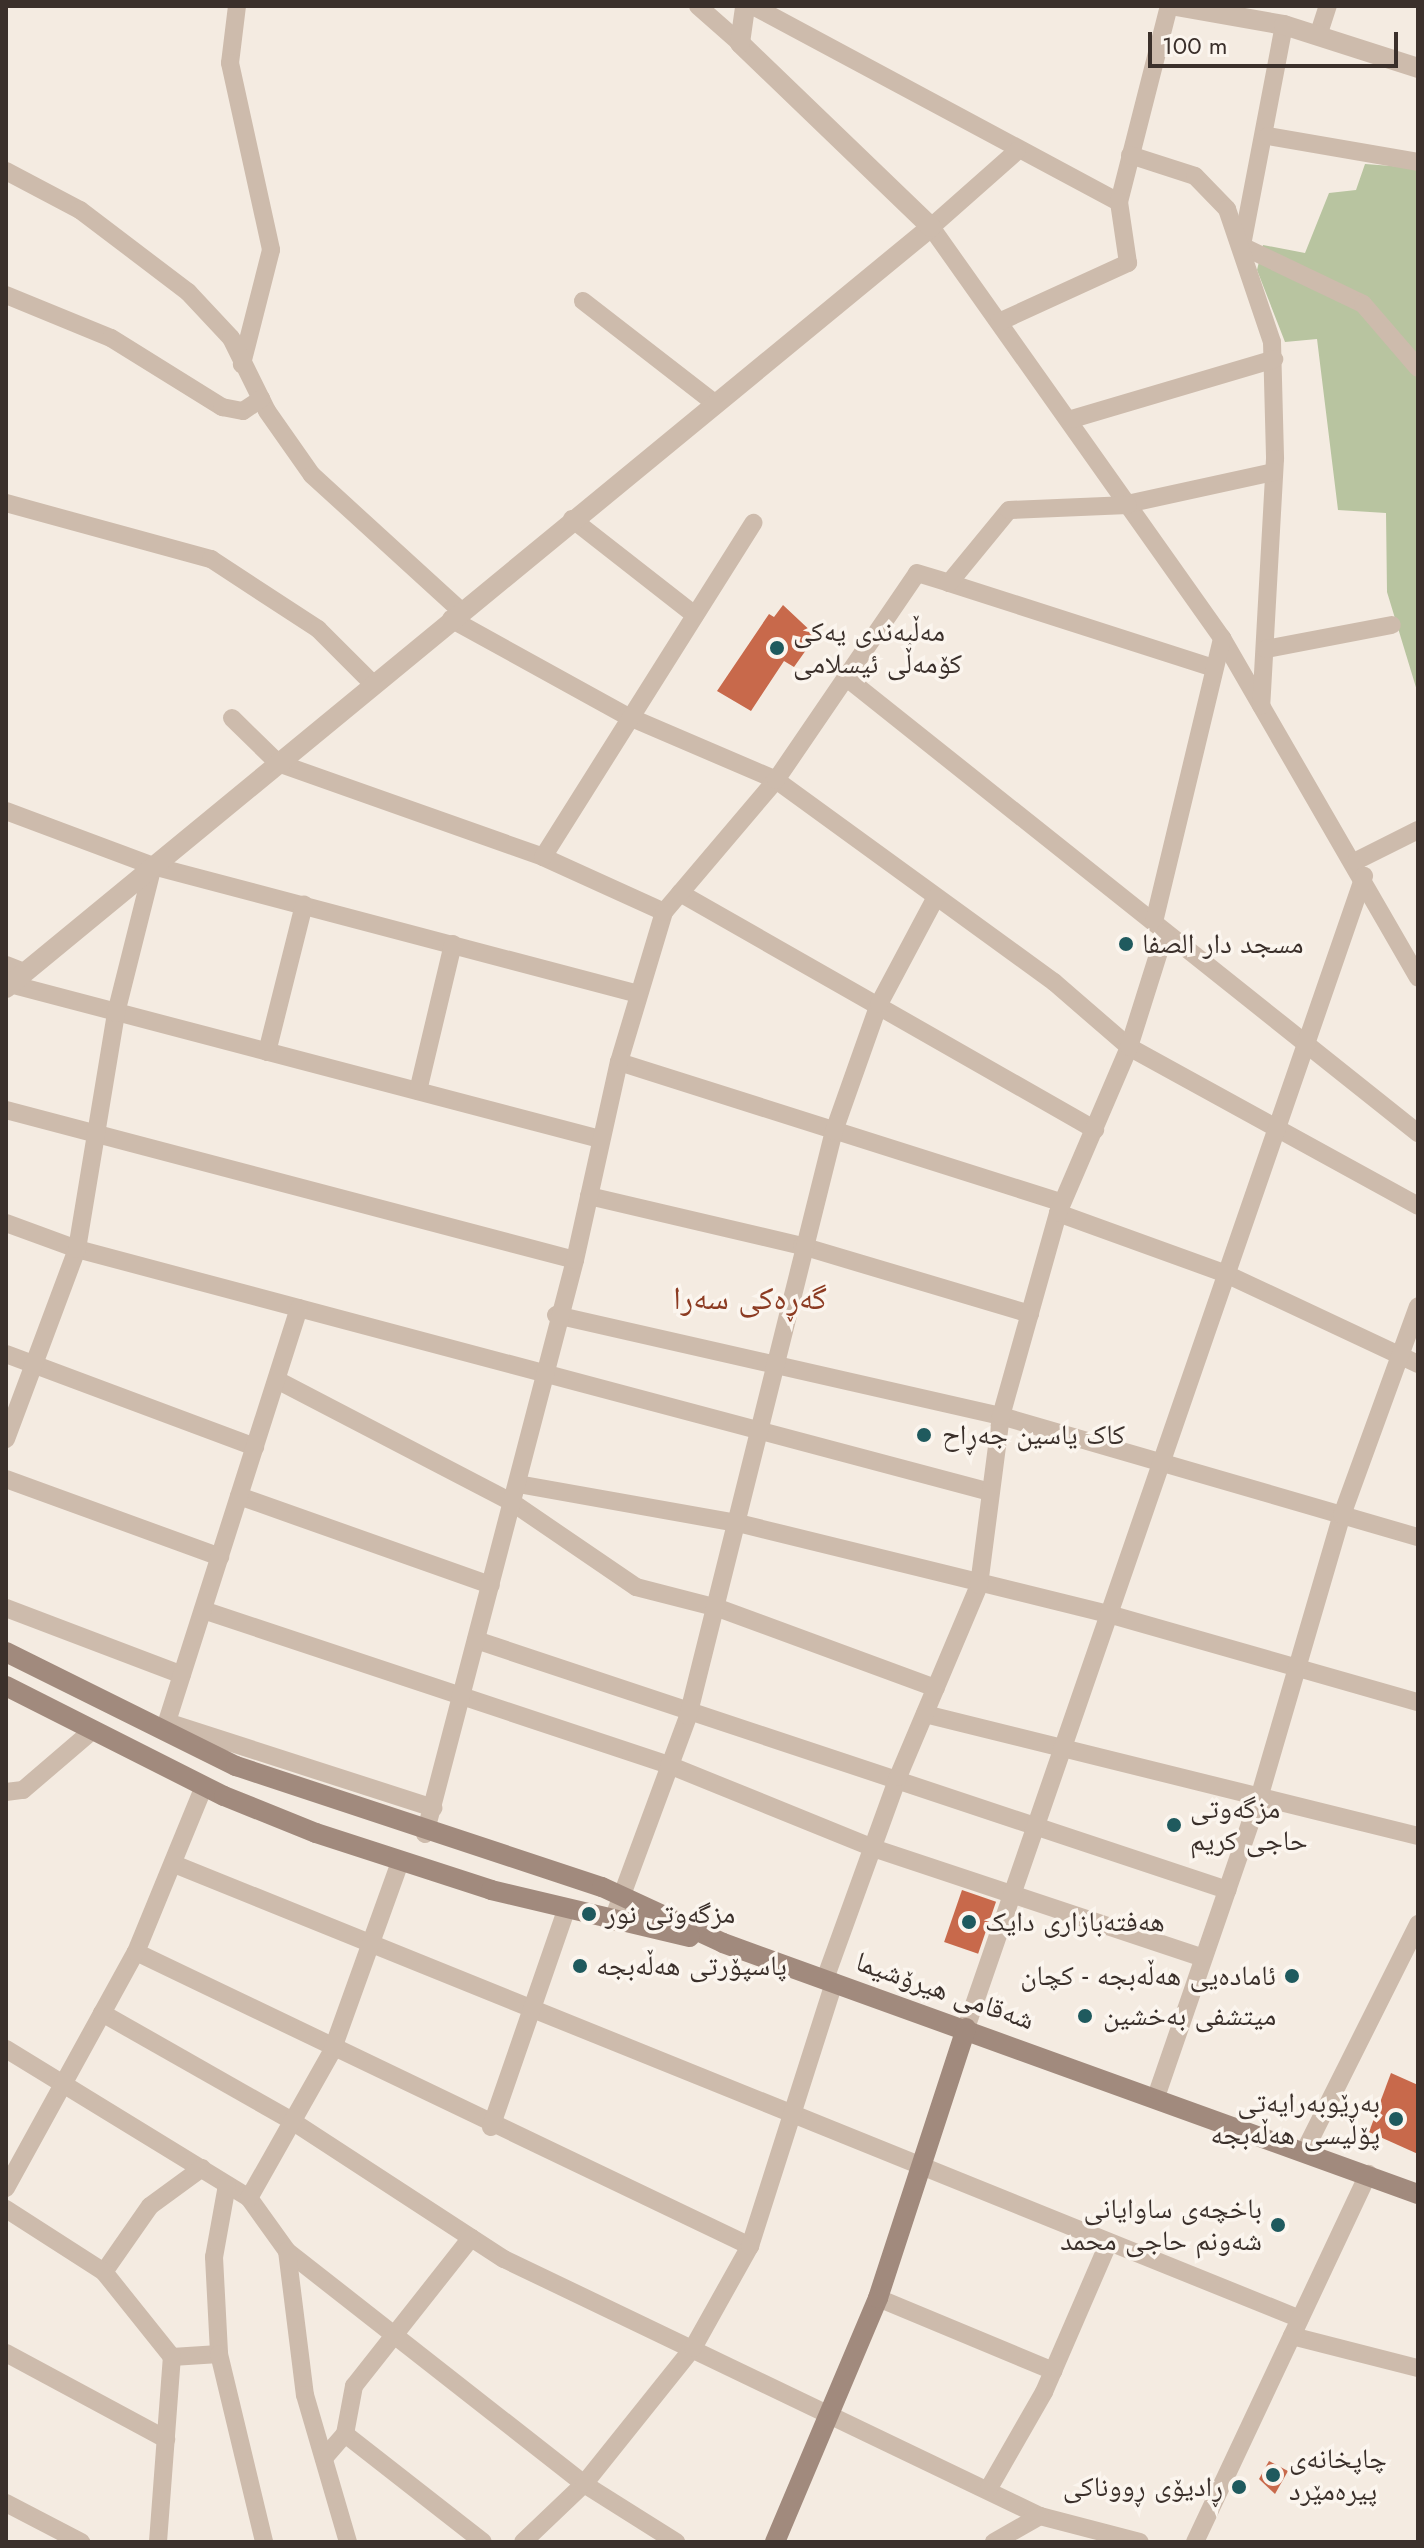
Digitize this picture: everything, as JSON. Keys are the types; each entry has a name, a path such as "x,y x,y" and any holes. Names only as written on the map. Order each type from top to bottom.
{"main road":[{"path":"6,1652 166,1727 236,1766 425,1834 621,1896 723,1943"},
{"path":"6,1686 204,1786 400,1862 612,1922 723,1943"},
{"name":"شەقامی هیرۆشیما","path":"723,1943 1157,2094 1418,2194"},
{"path":"775,2542 833,2411 926,2169 966,2028"}],"street":[{"path":"237,6 230,63 271,250 242,364"},
{"path":"698,6 931,227 1072,419 1222,638 1360,869 1418,977"},
{"path":"740,43 745,6"},
{"path":"753,6 936,98 1017,151 1119,202"},
{"path":"999,322 1128,263 1119,202 1169,6"},
{"path":"1176,6 1220,10 1284,25 1418,68"},
{"path":"1318,36 1328,6"},
{"path":"1242,246 1268,136 1284,25"},
{"path":"1268,136 1418,162"},
{"path":"12,977 153,866 713,402 931,227 1017,151"},
{"path":"1130,155 1195,176 1227,209 1242,246 1274,359 1274,472 1261,707"},
{"path":"6,171 80,210 168,275 216,319 261,399 312,475 456,615 627,716 776,780 936,897 1129,1047 1272,1131 1418,1206"},
{"path":"1242,246 1363,304 1418,368"},
{"path":"6,295 111,338 222,407 243,411 261,399"},
{"path":"583,301 713,402"},
{"path":"1072,419 1274,359"},
{"path":"949,583 1009,510 1128,504 1274,472"},
{"path":"6,503 183,549 234,571 318,629 373,684"},
{"path":"572,519 695,615"},
{"path":"543,857 627,716 753,523"},
{"path":"425,1834 516,1494 556,1315 575,1260 619,1062 664,912 776,780 848,679 917,573 1214,668"},
{"path":"1266,649 1392,625"},
{"path":"523,2542 584,2484 693,2348 750,2246 795,2116 830,1980 873,1848 898,1777 979,1585 1001,1416 1060,1208 1129,1047 1160,928 1222,638"},
{"path":"848,679 1418,1133"},
{"path":"232,718 278,763 543,857 664,912"},
{"path":"6,811 153,866 638,994"},
{"path":"966,2028 1360,869 1418,830"},
{"path":"6,1439 77,1249 116,1013 153,866"},
{"path":"680,893 1095,1130"},
{"path":"612,1922 688,1716 738,1523 756,1426 834,1131 879,1004 936,897"},
{"path":"267,1052 304,905"},
{"path":"418,1091 453,944"},
{"path":"12,977 116,1013 600,1139"},
{"path":"619,1062 1060,1208 1224,1273 1418,1364"},
{"path":"6,1110 575,1260"},
{"path":"589,1196 802,1246 1030,1314"},
{"path":"6,1223 77,1249 543,1373 756,1426 990,1492"},
{"path":"1157,2094 1259,1798 1294,1666 1342,1515 1418,1306"},
{"path":"299,1308 166,1727 433,1808"},
{"path":"556,1315 773,1361 1001,1416 1418,1537"},
{"path":"6,1354 255,1447"},
{"path":"277,1380 516,1494 636,1587 718,1608 936,1688"},
{"path":"6,1479 220,1557"},
{"path":"516,1494 738,1523 979,1585 1105,1613 1418,1702"},
{"path":"239,1496 491,1585"},
{"path":"6,1608 182,1675"},
{"path":"203,1610 460,1701 669,1765 873,1848 1203,1958"},
{"path":"476,1640 688,1716 898,1777 1037,1822 1227,1890"},
{"path":"925,1714 1418,1836"},
{"path":"6,1792 23,1790 93,1730"},
{"path":"6,2188 136,1952 204,1786"},
{"path":"249,2198 332,2051 400,1862"},
{"path":"174,1864 533,2012 1300,2319"},
{"path":"491,2127 566,1910"},
{"path":"1305,2150 1418,1924"},
{"path":"136,1952 332,2051 750,2246"},
{"path":"102,2013 292,2121 471,2238 693,2348 833,2411 1040,2516 1140,2542"},
{"path":"6,2049 65,2082 249,2198 287,2251 584,2484 676,2542"},
{"path":"104,2272 150,2206 202,2168"},
{"path":"1195,2542 1368,2174"},
{"path":"227,2185 214,2257 219,2354 264,2542"},
{"path":"6,2209 104,2272 148,2337 172,2357 219,2354"},
{"path":"324,2458 345,2434 354,2386 471,2238"},
{"path":"989,2488 1053,2371 1109,2242"},
{"path":"287,2251 305,2395 348,2542"},
{"path":"878,2298 1053,2371"},
{"path":"1292,2336 1418,2368"},
{"path":"6,2353 166,2439"},
{"path":"158,2542 172,2357"},
{"path":"345,2434 483,2542"},
{"path":"6,2503 81,2542"},
{"path":"994,2542 1040,2516"}],"green space":[{"path":"1365,164 1418,168 1418,694 1387,592 1386,513 1338,510 1317,339 1285,342 1257,270 1263,245 1305,253 1329,193 1356,190"}],"building":[{"name":"مەڵبەندی یەکی کۆمەڵی ئیسلامی","path":"783,605 816,636 794,667 784,661 751,711 717,691 769,614 774,617"},
{"name":"هەفتەبازاری دایک","path":"962,1890 996,1902 978,1954 944,1942"},
{"name":"بەڕێوبەرایەتی پۆلیسی هەڵەبجە","path":"1391,2073 1418,2085 1418,2154 1369,2132"},
{"name":"چاپخانەی پیرەمێرد","path":"1269,2461 1288,2471 1275,2494 1259,2479"}],"place":[{"name":"مەڵبەندی یەکی کۆمەڵی ئیسلامی","path":"777,648"},
{"name":"مسجد دار الصفا","path":"1126,944"},
{"name":"کاک یاسین جەڕاح","path":"924,1435"},
{"name":"مزگە‌وتی حاجی كریم","path":"1174,1825"},
{"name":"مزگەوتی نور","path":"589,1914"},
{"name":"هەفتەبازاری دایک","path":"969,1922"},
{"name":"پاسپۆرتی هەڵەبجە","path":"580,1966"},
{"name":"ئامادەیی هەڵەبجە - کچان","path":"1292,1976"},
{"name":"میتشفی بەخشین","path":"1085,2016"},
{"name":"بەڕێوبەرایەتی پۆلیسی هەڵەبجە","path":"1396,2119"},
{"name":"باخچە‌ی ساوایانی شە‌ونم حاجی محمد","path":"1278,2225"},
{"name":"چاپخانەی پیرەمێرد","path":"1273,2475"},
{"name":"ڕادیۆی ڕووناکی","path":"1239,2487"}],"district":[{"name":"گەڕەکی سەرا","path":"750,1298"}]}
